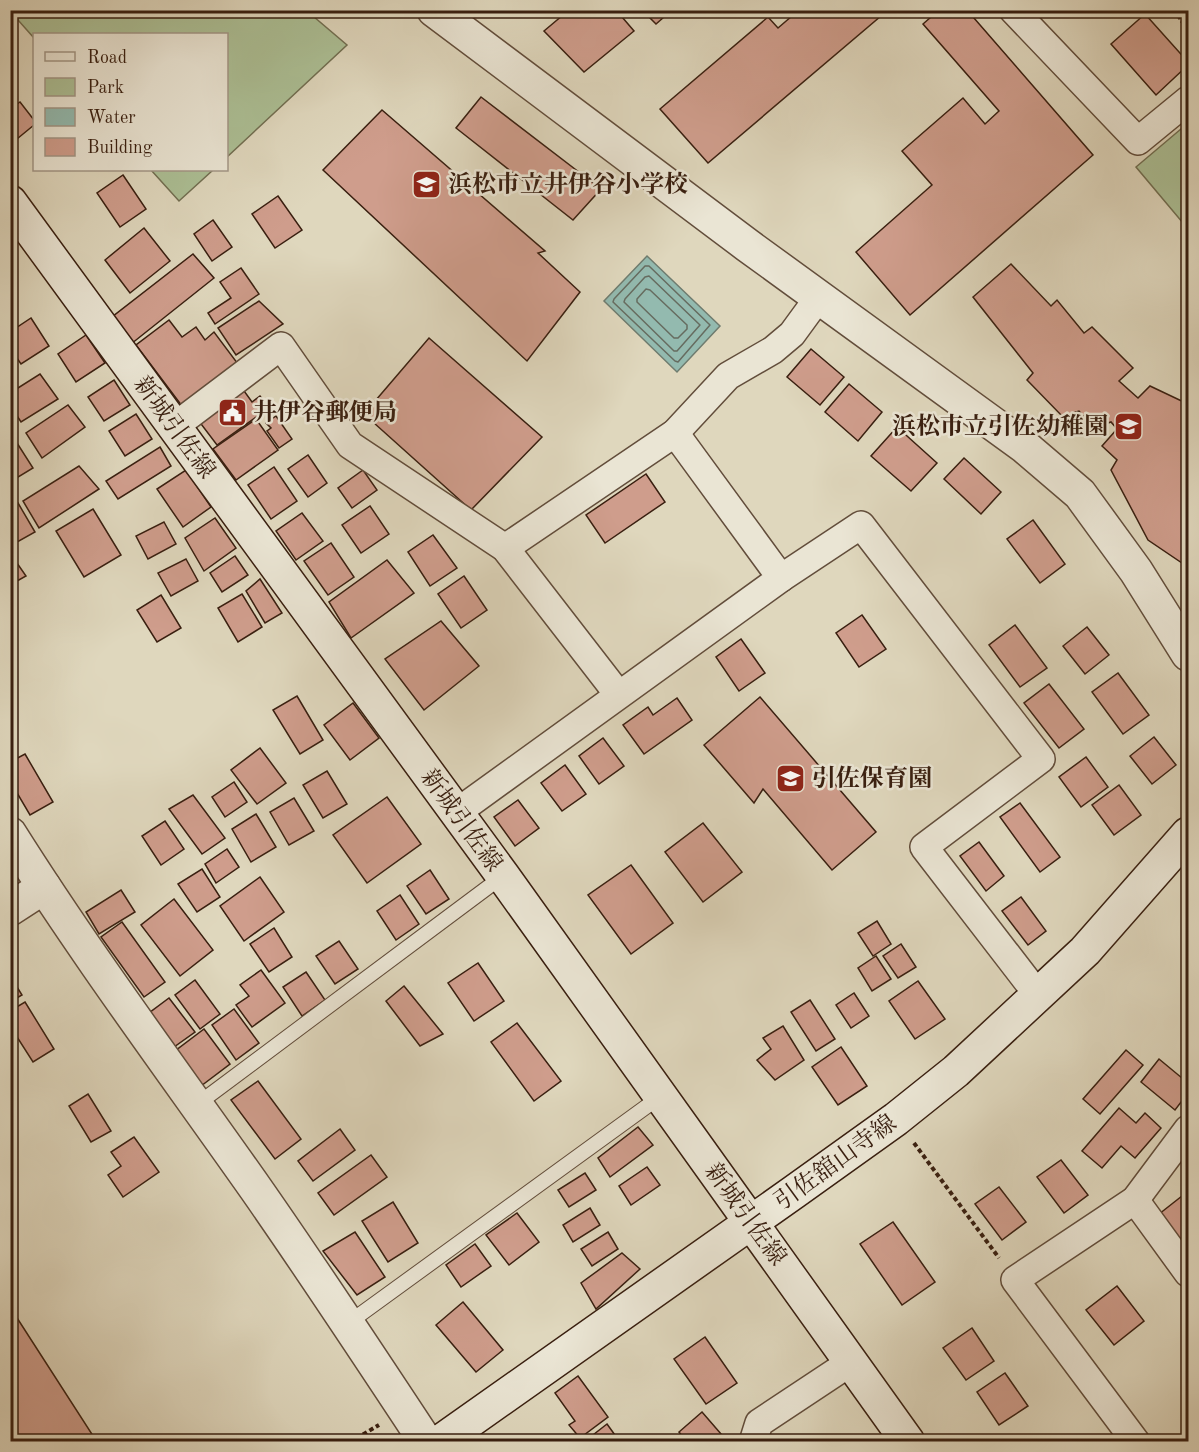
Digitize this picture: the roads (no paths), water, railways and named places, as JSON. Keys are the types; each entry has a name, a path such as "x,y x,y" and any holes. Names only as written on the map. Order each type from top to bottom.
{"main road":[{"path":"434,10 527,82 1025,447 1080,494 1136,571 1188,654"},
{"name":"新城引佐線","path":"13,210 175,426 503,876 908,1442"},
{"path":"10,834 195,1106 256,1189 426,1442"},
{"name":"引佐舘山寺線","path":"440,1442 896,1119 956,1071 1085,951 1188,834"},
{"path":"10,909 44,887"}],"street":[{"path":"1013,10 1138,141 1188,100"},
{"path":"505,548 675,434 728,376 773,350 792,334 819,297"},
{"path":"175,426 280,346 350,445 505,548 618,694"},
{"path":"675,434 781,578"},
{"path":"456,813 781,578 861,525 1041,759 924,847 1038,994"},
{"path":"1136,1442 1015,1280 1135,1200 1188,1129"},
{"path":"1135,1200 1188,1273"},
{"path":"753,1442 759,1423 851,1362"}],"lane":[{"path":"195,1106 503,876"},
{"path":"347,1324 661,1096"}],"water":[{"path":"647,256 720,326 677,372 604,301"}],"place":[{"name":"浜松市立井伊谷小学校","path":"427,184"},
{"name":"井伊谷郵便局","path":"232,412"},
{"name":"浜松市立引佐幼稚園","path":"1129,426"},
{"name":"引佐保育園","path":"791,778"}]}
